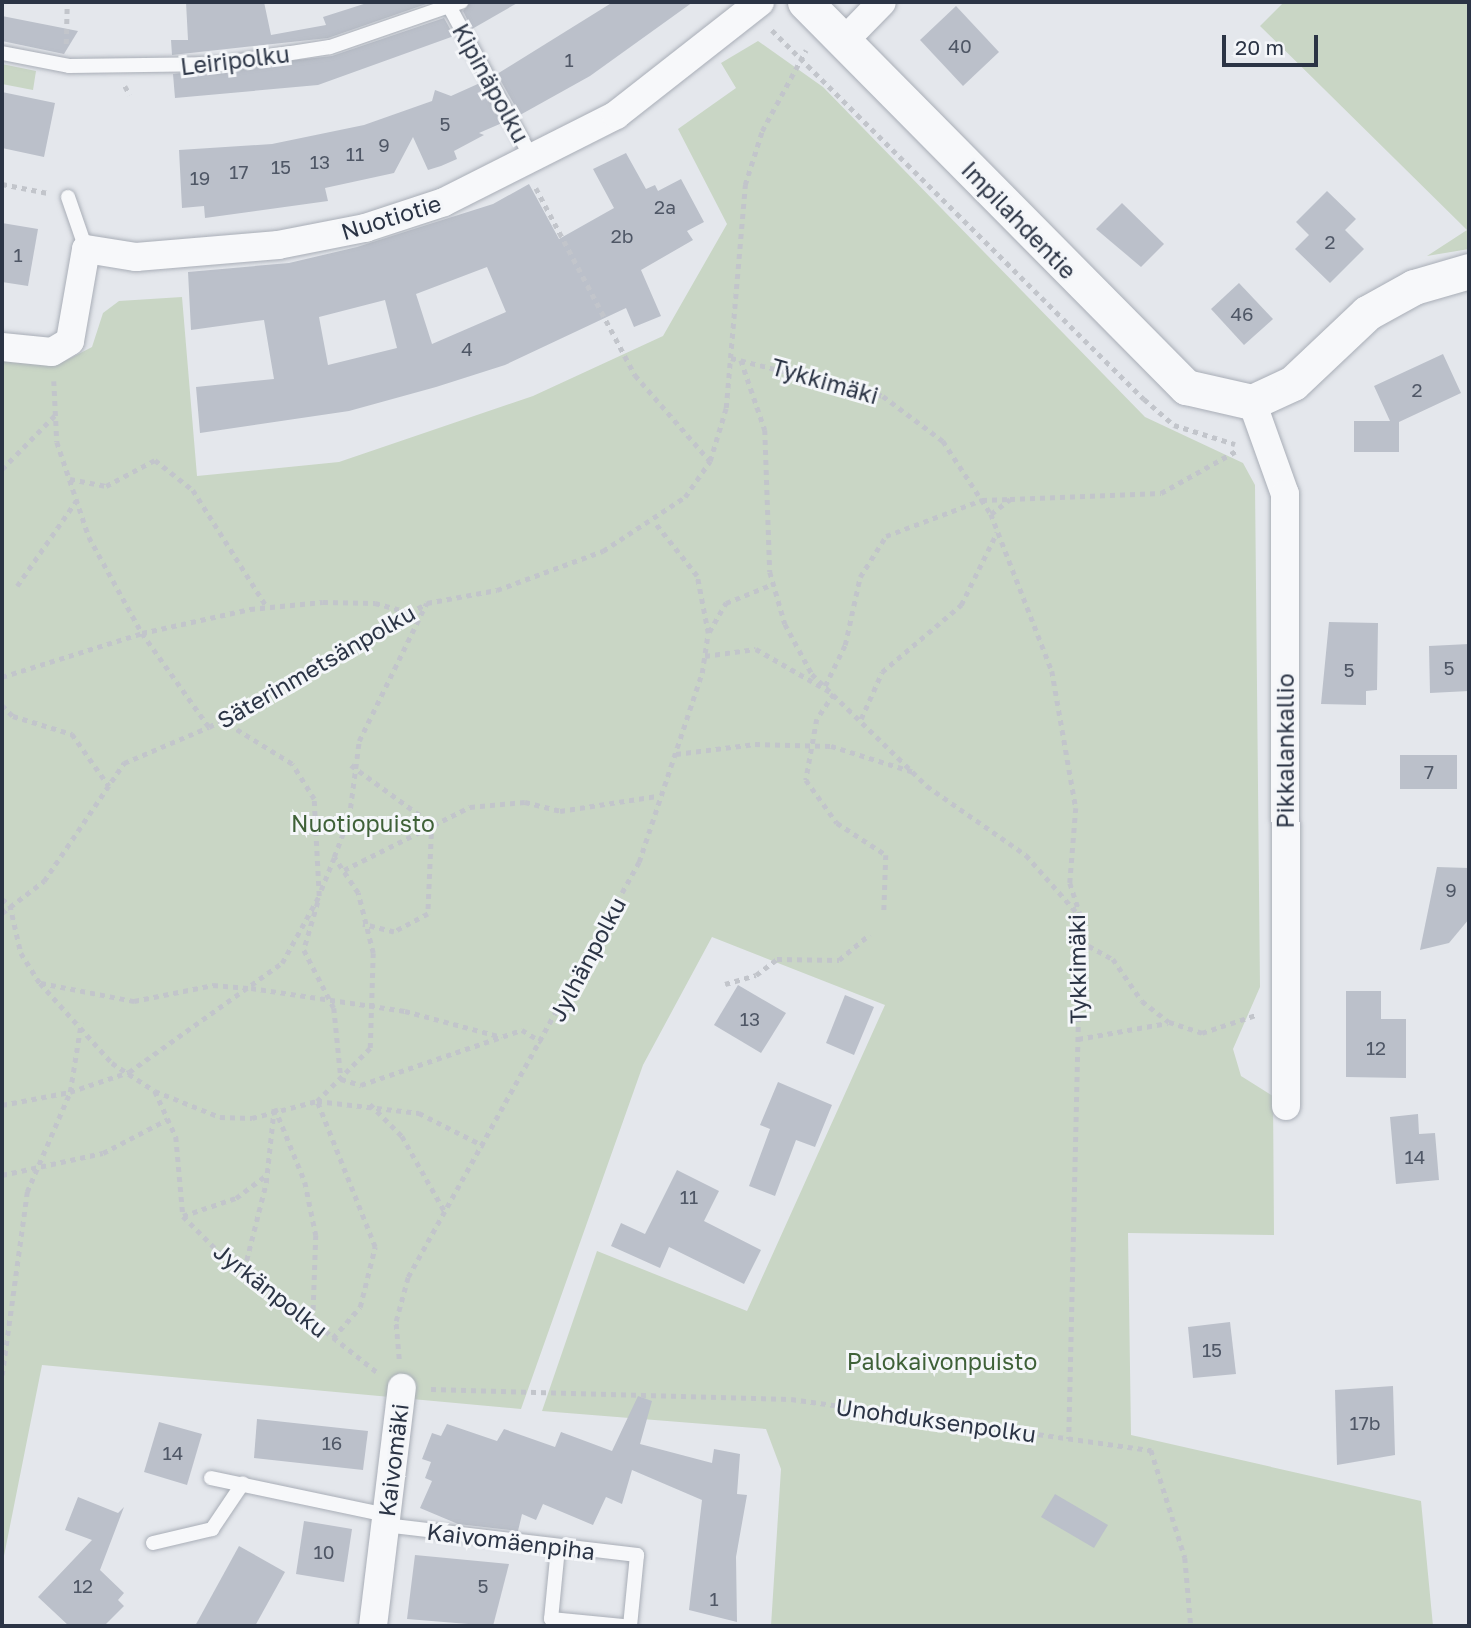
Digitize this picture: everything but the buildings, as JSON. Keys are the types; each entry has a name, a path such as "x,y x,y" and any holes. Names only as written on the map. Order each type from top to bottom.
{"street":[{"name":"Nuotiotie","path":"86,249 136,257 278,245 365,228 529,163 616,115 760,2"},
{"name":"Impilahdentie","path":"805,2 1163,368 1186,387 1252,402"},
{"path":"844,41 882,2"},
{"path":"2,347 52,352 76,331 86,249"},
{"path":"1252,402 1293,383 1367,313 1414,287 1469,271"},
{"name":"Pikkalankallio","path":"1252,402 1285,494 1286,1106"},
{"name":"Kaivomäki","path":"373,1626 402,1388"}],"lane":[{"name":"Leiripolku","path":"2,53 68,66 180,68 330,47 455,4"},
{"name":"Kipinäpolku","path":"455,4 529,163"},
{"path":"68,197 86,249"},
{"name":"Kaivomäenpiha","path":"211,1478 243,1483 386,1520 558,1548 637,1555 630,1626"},
{"path":"153,1543 212,1530 243,1483"},
{"path":"558,1548 551,1619 623,1626"}],"path":[{"path":"67,2 68,66"},
{"name":"Säterinmetsänpolku","path":"2,913 44,881 124,763 209,727 426,603 497,590 603,551 654,522 685,497 710,461 726,408 745,185 798,57"},
{"path":"529,163 635,375 710,461"},
{"path":"2,184 68,197"},
{"path":"52,352 56,414 69,479 89,537 142,633 209,727"},
{"name":"Tykkimäki","path":"731,358 883,396 943,441 991,514 1052,671 1076,808 1070,883 1081,917 1069,1439"},
{"path":"741,359 765,430 773,583 785,624 825,686 914,772 1027,855 1081,917"},
{"path":"2,469 56,414"},
{"path":"825,686 845,645 860,578 886,536 982,500 1161,493 1244,444"},
{"path":"69,479 106,486 155,460 192,490 267,607"},
{"path":"991,514 1010,499"},
{"path":"17,586 77,500"},
{"name":"Jylhänpolku","path":"402,1388 396,1321 408,1277 542,1042 639,862 657,796 676,754 705,656 708,633 696,576 654,522"},
{"path":"861,719 882,672 961,605 997,531"},
{"path":"708,633 726,603 773,583"},
{"path":"2,677 142,633 267,607 375,603 409,612"},
{"path":"341,1079 328,999 304,950 319,896 349,818 351,765 372,709 426,603"},
{"path":"705,656 756,649 834,694"},
{"path":"834,694 817,719 806,780 837,822 886,855 884,911"},
{"path":"2,705 13,716 72,734 109,786"},
{"path":"2,1105 70,1092 129,1072 251,988 282,962 319,896 314,799 292,764 221,720"},
{"path":"676,754 811,745 914,772"},
{"path":"351,765 432,824"},
{"path":"344,870 470,807 525,802 560,811 657,796"},
{"path":"363,924 394,932 428,914 432,824"},
{"path":"317,1101 370,1048 373,953 363,924 358,893 334,857"},
{"path":"2,899 10,905 22,953 40,983 81,1022 112,1063 155,1091 220,1117 252,1118 275,1107 317,1101 369,1104 419,1113 484,1146"},
{"path":"725,984 756,975 777,959 839,960 870,934"},
{"path":"1080,941 1113,959 1142,1001 1169,1023 1202,1033 1221,1030"},
{"path":"40,983 134,1002 213,985 251,988 370,1005 502,1037"},
{"path":"2,1374 27,1192 40,1170 70,1092 81,1022"},
{"path":"1078,1039 1169,1023"},
{"path":"341,1079 360,1085 522,1030 542,1042"},
{"path":"155,1091 176,1137 183,1216 236,1198 267,1174"},
{"path":"317,1101 375,1247 360,1307 333,1338"},
{"path":"369,1104 402,1136 445,1212"},
{"path":"244,1270 267,1174 275,1107"},
{"path":"275,1107 305,1182 316,1235 313,1320"},
{"path":"2,1175 40,1170 103,1153 168,1119"},
{"name":"Jyrkänpolku","path":"183,1216 244,1270 402,1388"},
{"name":"Kaivomäki","path":"402,1388 538,1392"},
{"name":"Unohduksenpolku","path":"538,1392 791,1399 1150,1450 1185,1559 1191,1626"}],"green space":[{"path":"1284,2 1469,2 1469,249 1427,256 1467,230 1260,26"},
{"name":"Nuotiopuisto","path":"758,41 823,87 1145,417 1243,463 1255,485 1260,987 1233,1049 1241,1076 1273,1096 1274,1235 1128,1233 1131,1435 1421,1501 1433,1626 771,1626 781,1469 766,1429 542,1411 597,1251 747,1311 885,1005 712,937 643,1065 521,1409 42,1365 2,1566 2,359 65,361 92,347 103,313 119,301 182,297 197,476 339,462 533,396 663,336 727,224 678,129 736,88 721,63"},
{"path":"2,64 36,71 33,90 2,84"}],"park label":[{"name":"Palokaivonpuisto","path":"942,1361"}]}
